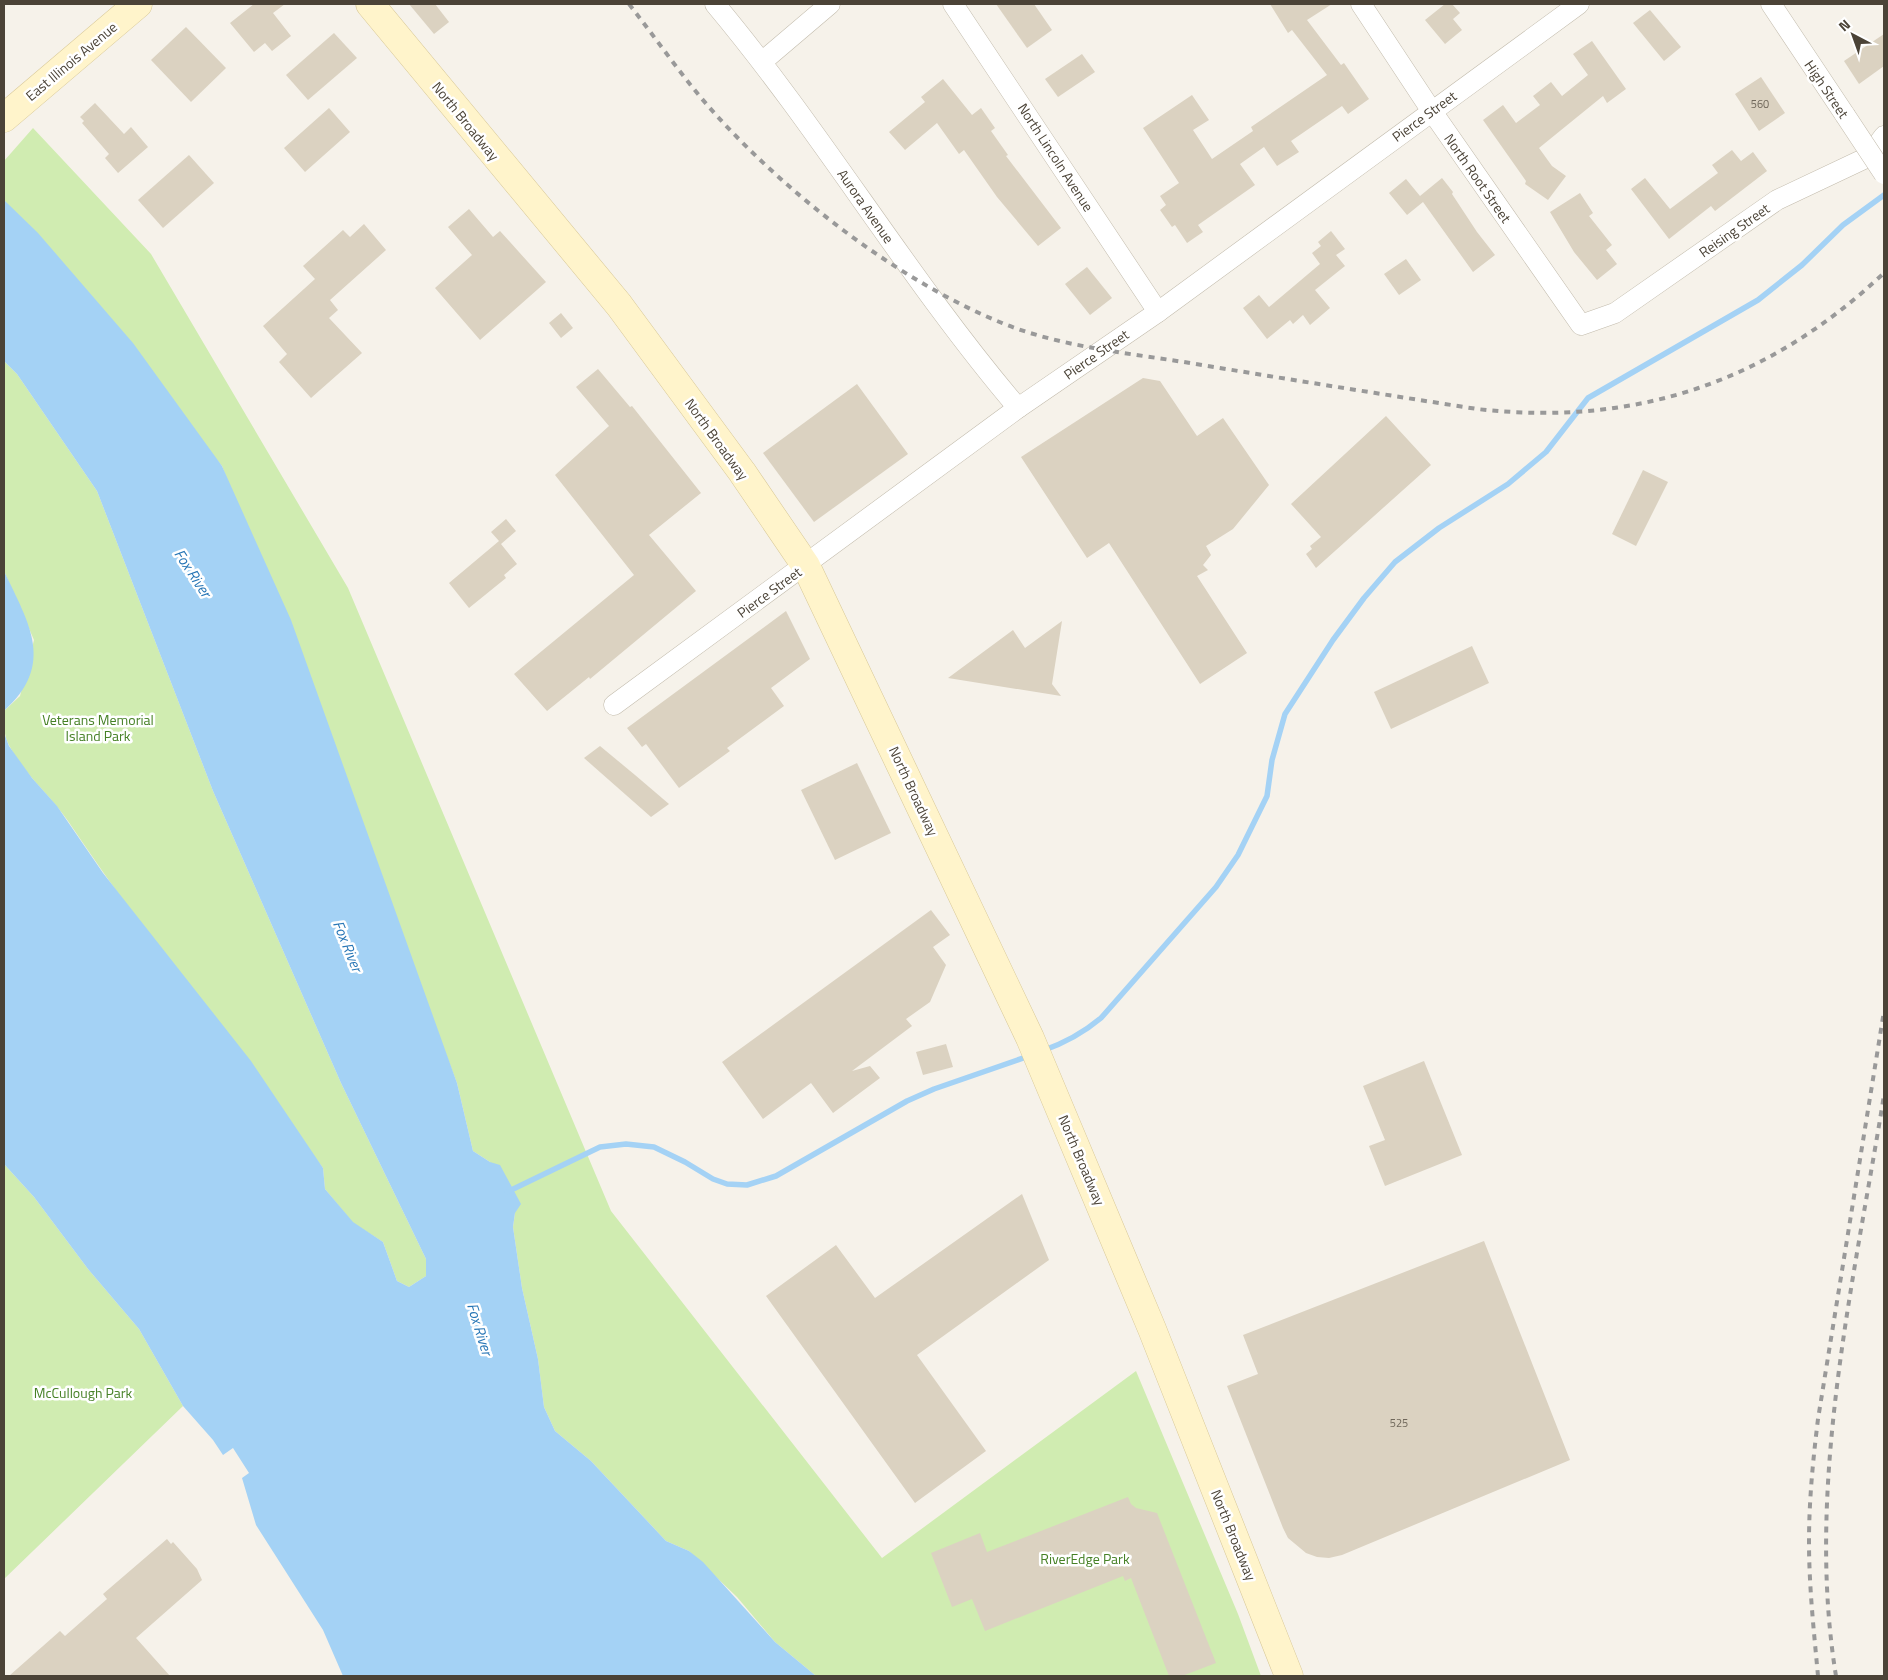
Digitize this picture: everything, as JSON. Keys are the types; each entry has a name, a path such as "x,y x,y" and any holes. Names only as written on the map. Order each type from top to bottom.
{"main road":[{"name":"East Illinois Avenue","path":"4,118 138,4"},
{"name":"North Broadway","path":"370,4 624,312 742,472 806,566 1046,1074 1152,1330 1289,1676"}],"street":[{"name":"Aurora Avenue","path":"715,4 763,61 973,355 1018,408"},
{"path":"763,61 830,4"},
{"name":"North Lincoln Avenue","path":"953,4 1158,312"},
{"name":"North Root Street","path":"1361,4 1431,110 1581,325"},
{"name":"Pierce Street","path":"614,705 806,566 1018,408 1158,312 1431,110 1579,4"},
{"name":"High Street","path":"1770,4 1884,174"},
{"name":"Reising Street","path":"1581,325 1615,313 1777,200 1868,157 1884,136"}],"green space":[{"name":"RiverEdge Park","path":"33,128 151,254 348,588 611,1211 882,1558 1136,1371 1238,1614 1261,1676 816,1676 775,1642 737,1597 689,1551 666,1541 591,1461 555,1431 544,1407 538,1359 522,1288 513,1227 515,1213 490,1162 473,1151 457,1083 222,466 4,200 4,161"},
{"name":"Veterans Memorial Island Park","path":"4,361 17,374 97,491 213,791 341,1083 426,1259 426,1276 409,1287 397,1281 383,1242 353,1223 325,1189 323,1168 161,953 61,812 23,767 8,743 4,729 4,711 20,696 34,640 4,571"},
{"name":"McCullough Park","path":"4,1164 34,1197 88,1269 139,1329 183,1406 4,1579"}],"water":[{"name":"Fox River","path":"4,200 38,233 133,343 222,466 291,620 457,1083 473,1151 490,1162 500,1165 521,1204 515,1213 513,1227 522,1288 538,1359 544,1407 555,1431 591,1461 666,1541 689,1551 703,1562 775,1642 816,1676 343,1676 323,1630 256,1525 242,1478 249,1473 233,1448 223,1455 213,1440 183,1406 139,1329 88,1269 34,1197 4,1164 4,733 9,746 32,778 57,806 103,873 251,1061 323,1168 325,1189 353,1222 383,1242 397,1281 409,1287 426,1276 426,1259 341,1083 213,791 97,491 17,374 4,361"},
{"path":"4,571 29,626 33,643 33,660 29,677 20,694 4,711"}],"building":[{"path":"254,4 285,4 273,13 291,36 272,51 265,43 254,52 230,23"},
{"path":"409,4 435,4 449,22 434,34"},
{"path":"996,4 1034,4 1052,30 1027,48"},
{"path":"1270,4 1332,4 1307,20 1341,65 1344,63 1369,99 1348,114 1342,106 1291,141 1299,152 1277,166 1264,147 1240,164 1255,185 1198,225 1203,232 1187,243 1175,225 1172,227 1160,210 1166,205 1160,196 1179,183 1143,128 1192,95 1209,120 1193,130 1212,159 1253,131 1251,127 1327,75 1292,30 1288,33"},
{"path":"1445,4 1452,4 1460,13 1453,19 1462,30 1445,44 1425,20"},
{"path":"1650,10 1681,47 1664,61 1633,23"},
{"path":"186,27 226,68 191,102 151,60"},
{"path":"334,33 357,58 308,100 286,75"},
{"path":"1884,34 1884,66 1859,84 1844,61"},
{"path":"1592,41 1626,89 1607,103 1603,96 1539,148 1552,166 1566,176 1548,200 1525,184 1526,181 1483,120 1503,105 1516,123 1540,105 1533,96 1551,82 1562,96 1588,75 1573,54"},
{"path":"1082,54 1095,72 1058,97 1045,79"},
{"path":"1761,77 1785,113 1759,131 1735,94"},
{"path":"943,79 972,115 981,108 995,128 991,131 1008,155 1006,156 1061,228 1038,246 997,197 964,150 959,154 937,123 905,150 889,132 925,102 921,97"},
{"path":"95,103 124,134 131,127 148,147 118,173 105,158 109,154 82,123 84,121 80,117"},
{"path":"329,108 350,132 305,172 284,148"},
{"path":"1732,150 1741,161 1753,152 1767,171 1715,211 1711,206 1669,239 1631,189 1645,178 1670,209 1718,173 1712,165"},
{"path":"189,155 214,183 163,228 138,200"},
{"path":"1442,178 1453,192 1452,194 1477,232 1495,255 1473,272 1423,202 1407,215 1389,193 1406,179 1420,196"},
{"path":"1580,193 1593,213 1589,216 1612,245 1606,250 1617,264 1597,280 1574,252 1550,212"},
{"path":"469,209 493,237 500,231 546,282 480,340 435,288 472,255 448,227"},
{"path":"364,224 386,250 330,300 338,310 329,318 362,353 311,398 279,362 287,354 263,326 315,279 303,266 343,230 350,237"},
{"path":"1331,231 1345,249 1336,255 1345,266 1315,290 1330,308 1310,325 1303,315 1293,324 1290,320 1267,339 1243,308 1259,295 1269,307 1320,264 1312,253 1321,246 1318,242"},
{"path":"1406,259 1421,280 1399,295 1384,274"},
{"path":"1087,267 1112,298 1090,315 1065,284"},
{"path":"561,313 573,328 561,338 549,323"},
{"path":"598,369 630,407 632,406 701,493 649,535 696,591 590,679 589,677 547,711 514,674 634,575 555,475 609,426 576,387"},
{"path":"1143,378 1160,381 1197,436 1223,418 1269,485 1233,529 1206,546 1211,555 1203,565 1208,570 1197,576 1247,653 1200,684 1109,543 1087,558 1021,457"},
{"path":"857,384 908,454 814,522 763,453"},
{"path":"1386,416 1431,465 1316,568 1306,554 1312,549 1310,546 1321,537 1291,504"},
{"path":"1643,470 1668,482 1636,546 1612,534"},
{"path":"506,519 516,531 501,544 517,564 504,575 506,578 469,608 449,583 499,541 491,532"},
{"path":"786,611 810,659 771,688 784,706 727,748 730,751 679,788 646,744 642,747 627,728"},
{"path":"1062,621 1052,684 1061,696 948,678 1013,630 1025,648"},
{"path":"1472,646 1489,683 1391,729 1374,692"},
{"path":"600,746 669,804 651,817 584,758"},
{"path":"857,763 891,833 835,860 801,790"},
{"path":"931,910 950,935 933,947 946,965 930,1002 906,1019 912,1026 852,1071 870,1066 880,1078 833,1113 811,1083 763,1119 722,1062"},
{"path":"946,1044 953,1067 923,1075 916,1052"},
{"path":"1424,1061 1462,1155 1385,1186 1369,1146 1385,1140 1363,1086"},
{"path":"1022,1194 1049,1260 917,1355 986,1451 915,1503 766,1296 836,1245 875,1298"},
{"path":"1484,1241 1570,1460 1342,1555 1329,1558 1317,1557 1306,1553 1288,1538 1283,1528 1227,1386 1258,1374 1243,1335"},
{"path":"1128,1497 1131,1504 1136,1508 1157,1513 1216,1663 1182,1676 1169,1676 1131,1578 1125,1581 1123,1576 985,1631 972,1599 952,1607 931,1553 980,1533 987,1552"},
{"path":"167,1539 171,1544 173,1542 197,1569 202,1580 136,1638 170,1676 9,1676 60,1631 65,1636 107,1599 103,1594"}],"waterway":[{"path":"1042,1051 1073,1038 1101,1018 1216,887 1238,855 1267,796 1272,760 1285,714 1333,640 1364,598 1395,562 1439,528 1508,484 1546,452 1588,398 1758,300 1802,265 1843,225 1884,195"},
{"path":"507,1192 600,1147 626,1144 654,1147 685,1162 713,1179 727,1184 747,1185 776,1176 907,1101 934,1089 1029,1056"}],"railway":[{"path":"629,4 717,116 779,177 849,235 886,261 963,305 1024,331 1071,344 1477,409 1535,413 1591,411 1645,403 1697,389 1746,369 1794,343 1840,311 1884,273"},
{"path":"1818,1676 1809,1559 1813,1465 1818,1419 1884,1011"},
{"path":"1836,1676 1828,1604 1826,1532 1830,1458 1847,1311 1884,1095"}]}
